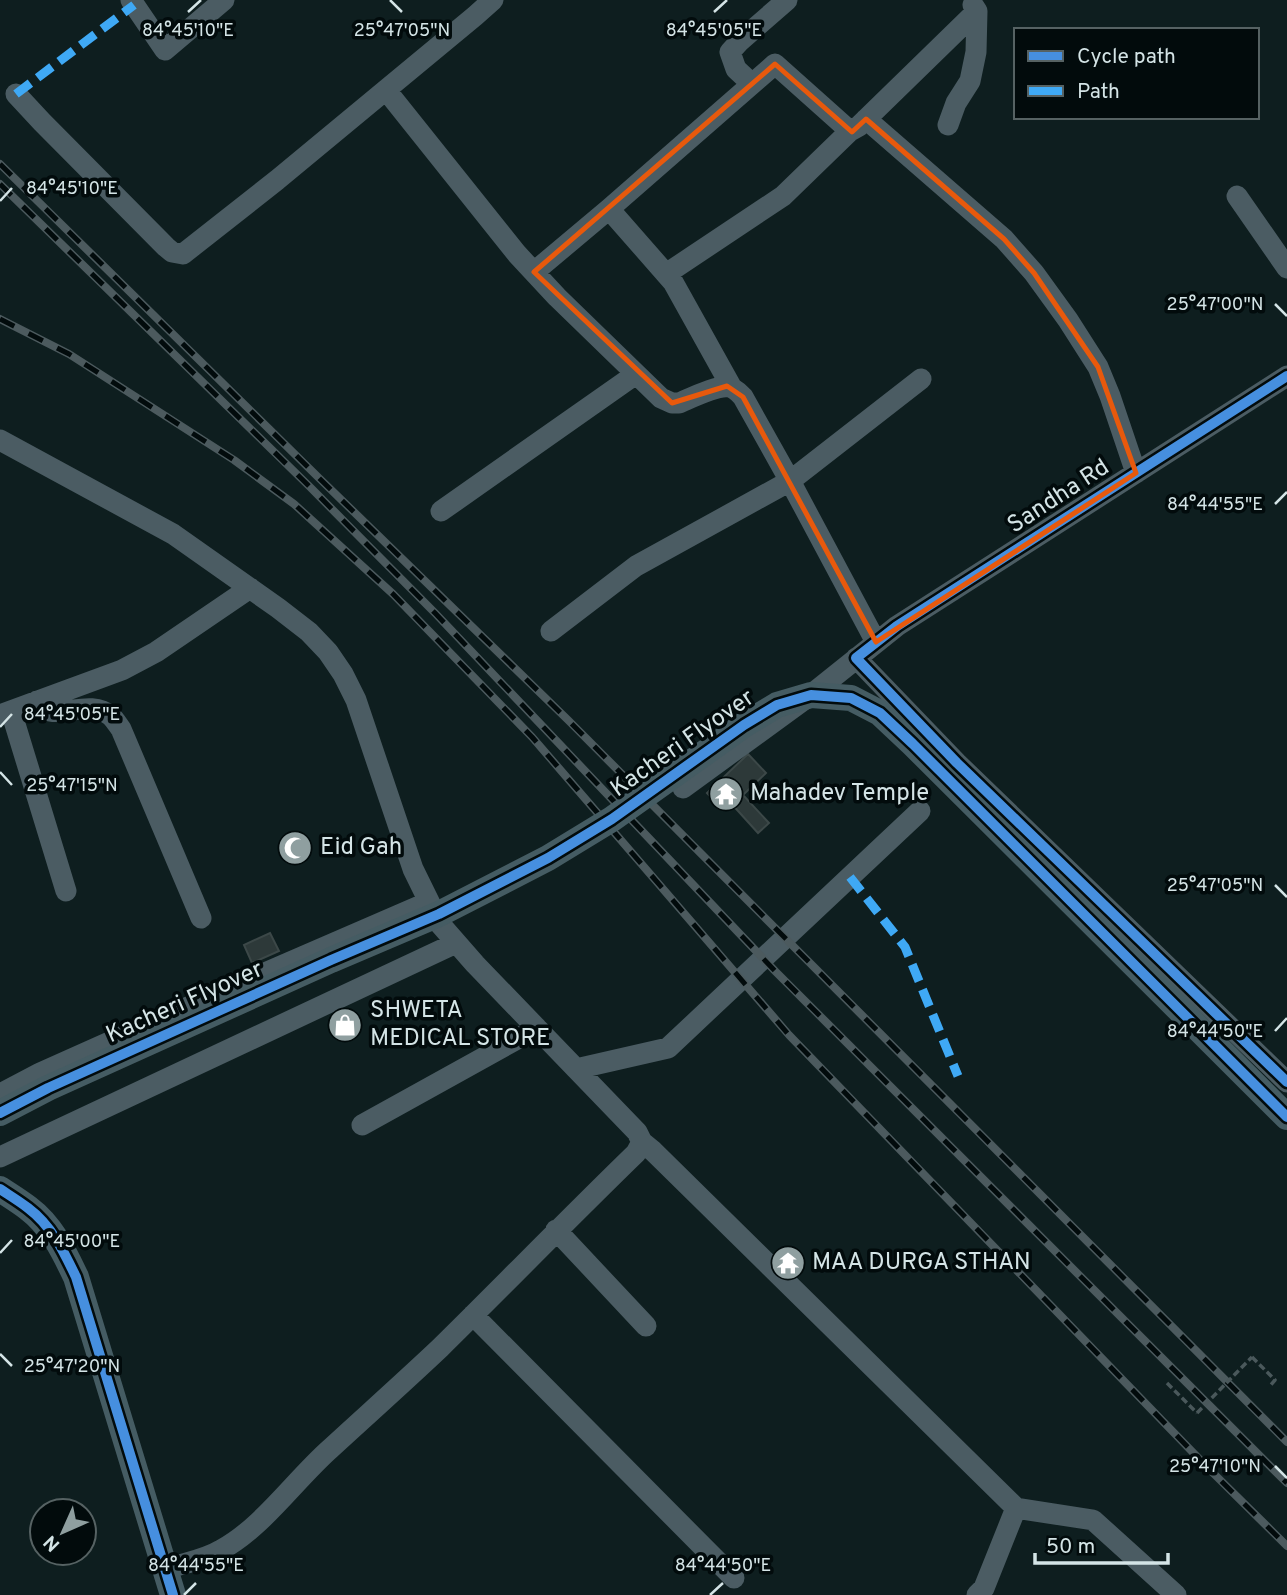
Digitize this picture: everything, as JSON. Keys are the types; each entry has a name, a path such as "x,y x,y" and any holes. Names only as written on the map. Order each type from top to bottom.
{"main road":[{"name":"Kacheri Flyover","path":"0,1113 48,1088 439,914 548,858 612,819 744,725 777,705 811,695 850,698 880,713 1287,1117"},
{"path":"0,1189 44,1222 62,1247 76,1277 173,1595"}],"street":[{"path":"131,0 164,50 224,0"},
{"path":"16,94 166,247 172,252 183,254 386,90 492,0"},
{"path":"752,84 736,69 730,52 781,2"},
{"path":"948,125 956,103 970,81 976,52 973,6"},
{"path":"666,274 783,196 858,125 973,6"},
{"path":"534,272 775,64 1004,239 1034,272 1098,367 1136,473"},
{"path":"386,90 517,254 557,297 662,398 672,403 679,402 727,386 743,397 876,642"},
{"path":"1237,196 1287,268"},
{"path":"609,209 673,282 732,388"},
{"path":"441,511 636,374"},
{"name":"Sandha Rd","path":"683,788 812,694 897,626 1287,376"},
{"path":"551,631 636,566 790,481 921,379"},
{"path":"0,440 173,534 309,632 328,652 343,674 356,701 413,869 440,924 456,943 638,1132 642,1142 1016,1508 1093,1520 1176,1595"},
{"path":"66,891 5,713 122,670 156,652 250,588"},
{"path":"856,658 957,763 1279,1067 1287,1082"},
{"path":"37,701 48,711 88,708 100,710 116,721 201,918"},
{"path":"576,1069 668,1048 920,811"},
{"path":"0,1094 40,1073 429,902"},
{"path":"0,1157 456,943"},
{"path":"362,1125 537,1028"},
{"path":"166,1569 208,1556 235,1542 328,1450 438,1350 636,1153 642,1142"},
{"path":"556,1230 646,1326"},
{"path":"472,1315 734,1578"},
{"path":"977,1595 984,1588 1016,1508"}],"path":[{"path":"1167,1383 1197,1413 1252,1357 1275,1380 1269,1387"}],"highlighted area":[{"path":"775,64 852,132 866,119 1004,239 1034,273 1098,367 1136,473 876,642 743,397 727,386 672,403 534,272"}],"building":[{"name":"Mahadev Temple","path":"748,754 766,773 743,795 769,823 758,833 729,801 721,808 707,793"},
{"path":"270,933 279,951 252,963 244,945"}],"railway":[{"path":"0,164 568,720 1287,1442"},
{"path":"0,184 435,613 776,972 1287,1483"},
{"path":"0,319 69,354 234,460 294,504 393,594 532,737 789,1035 1208,1468 1287,1546"}],"marked path":[{"path":"16,94 134,5"},
{"path":"850,877 905,947 958,1076"}],"cycle path":[{"path":"1287,376 897,626 856,658 957,763 1287,1082"},
{"path":"0,1113 48,1088 439,914 548,858 612,819 744,725 777,705 811,695 851,698 880,713 1287,1117"},
{"path":"0,1189 28,1208 51,1231 76,1277 173,1595"}],"place":[{"name":"Mahadev Temple","path":"726,794"},
{"name":"Eid Gah","path":"295,848"},
{"name":"SHWETA MEDICAL STORE","path":"345,1025"},
{"name":"MAA DURGA STHAN","path":"788,1263"}]}
